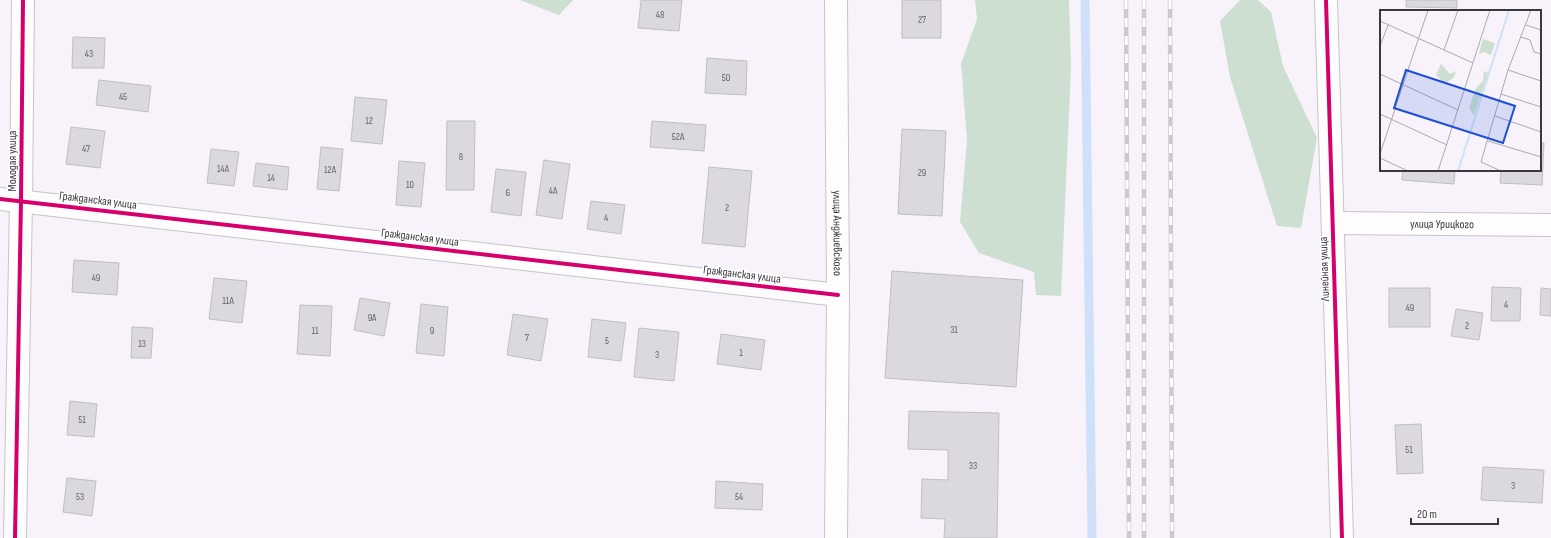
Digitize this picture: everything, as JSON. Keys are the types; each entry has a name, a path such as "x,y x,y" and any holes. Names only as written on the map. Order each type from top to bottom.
{"street":[{"name":"Молодая улица","path":"15,538 23,0"},
{"name":"улица Анджиевского","path":"836,0 838,295 836,538"},
{"name":"Линейная улица","path":"1326,0 1342,538"},
{"name":"Гражданская улица","path":"0,199 838,295"},
{"name":"улица Урицкого","path":"1333,223 1551,225"}],"green space":[{"path":"520,0 573,0 559,15"},
{"path":"975,0 1069,0 1071,68 1061,296 1036,295 1034,272 979,253 960,222 967,140 961,64 977,19"},
{"path":"1240,0 1258,0 1271,12 1283,66 1317,138 1301,228 1277,226 1230,77 1220,21"}],"building":[{"path":"641,0 682,0 679,31 638,28"},
{"path":"902,0 941,0 941,38 902,38"},
{"path":"1406,0 1457,0 1457,8 1406,7"},
{"path":"73,37 105,38 104,68 72,68"},
{"path":"707,58 747,61 746,95 705,93"},
{"path":"99,80 151,86 148,112 96,105"},
{"path":"355,97 387,100 382,144 351,141"},
{"path":"447,121 475,121 474,190 446,190"},
{"path":"652,121 706,125 704,151 650,147"},
{"path":"71,127 105,131 100,168 66,164"},
{"path":"902,129 946,131 942,216 898,214"},
{"path":"1541,143 1544,143 1542,185 1500,183 1501,171 1541,171"},
{"path":"321,147 343,149 339,191 317,189"},
{"path":"211,149 239,152 234,186 207,183"},
{"path":"544,160 570,164 562,219 536,215"},
{"path":"399,161 425,163 421,207 396,205"},
{"path":"256,163 289,167 287,190 253,186"},
{"path":"709,167 752,171 745,247 702,243"},
{"path":"496,169 526,172 521,216 491,212"},
{"path":"1403,171 1455,171 1454,184 1402,180"},
{"path":"591,201 625,205 621,234 587,229"},
{"path":"74,260 119,263 117,295 72,292"},
{"path":"892,271 1023,280 1016,387 885,378"},
{"path":"214,278 247,281 242,323 209,319"},
{"path":"1492,287 1521,288 1520,321 1491,321"},
{"path":"1389,288 1430,288 1430,327 1389,327"},
{"path":"1541,288 1551,289 1551,316 1540,315"},
{"path":"360,298 390,303 384,336 354,330"},
{"path":"421,304 448,307 444,356 416,353"},
{"path":"300,305 332,306 330,356 297,354"},
{"path":"1456,309 1483,313 1479,340 1451,336"},
{"path":"513,314 548,319 541,361 507,355"},
{"path":"592,319 626,323 621,361 588,357"},
{"path":"132,327 153,328 151,358 131,358"},
{"path":"639,328 679,332 674,381 634,377"},
{"path":"721,334 765,340 761,370 717,364"},
{"path":"70,401 97,404 94,437 67,435"},
{"path":"909,411 999,413 997,538 944,538 945,519 921,518 922,479 948,480 948,450 908,449"},
{"path":"1421,424 1423,473 1397,474 1395,425"},
{"path":"1483,467 1544,470 1542,503 1481,500"},
{"path":"67,478 96,481 92,516 63,512"},
{"path":"716,481 763,484 762,510 715,508"}],"waterway":[{"path":"1085,0 1092,538"}],"railway":[{"path":"1126,0 1129,538"},
{"path":"1144,0 1144,538"},
{"path":"1170,0 1172,538"}],"cycle path":[{"path":"15,538 23,0"},
{"path":"1326,0 1342,538"},
{"path":"0,199 838,295"}]}
